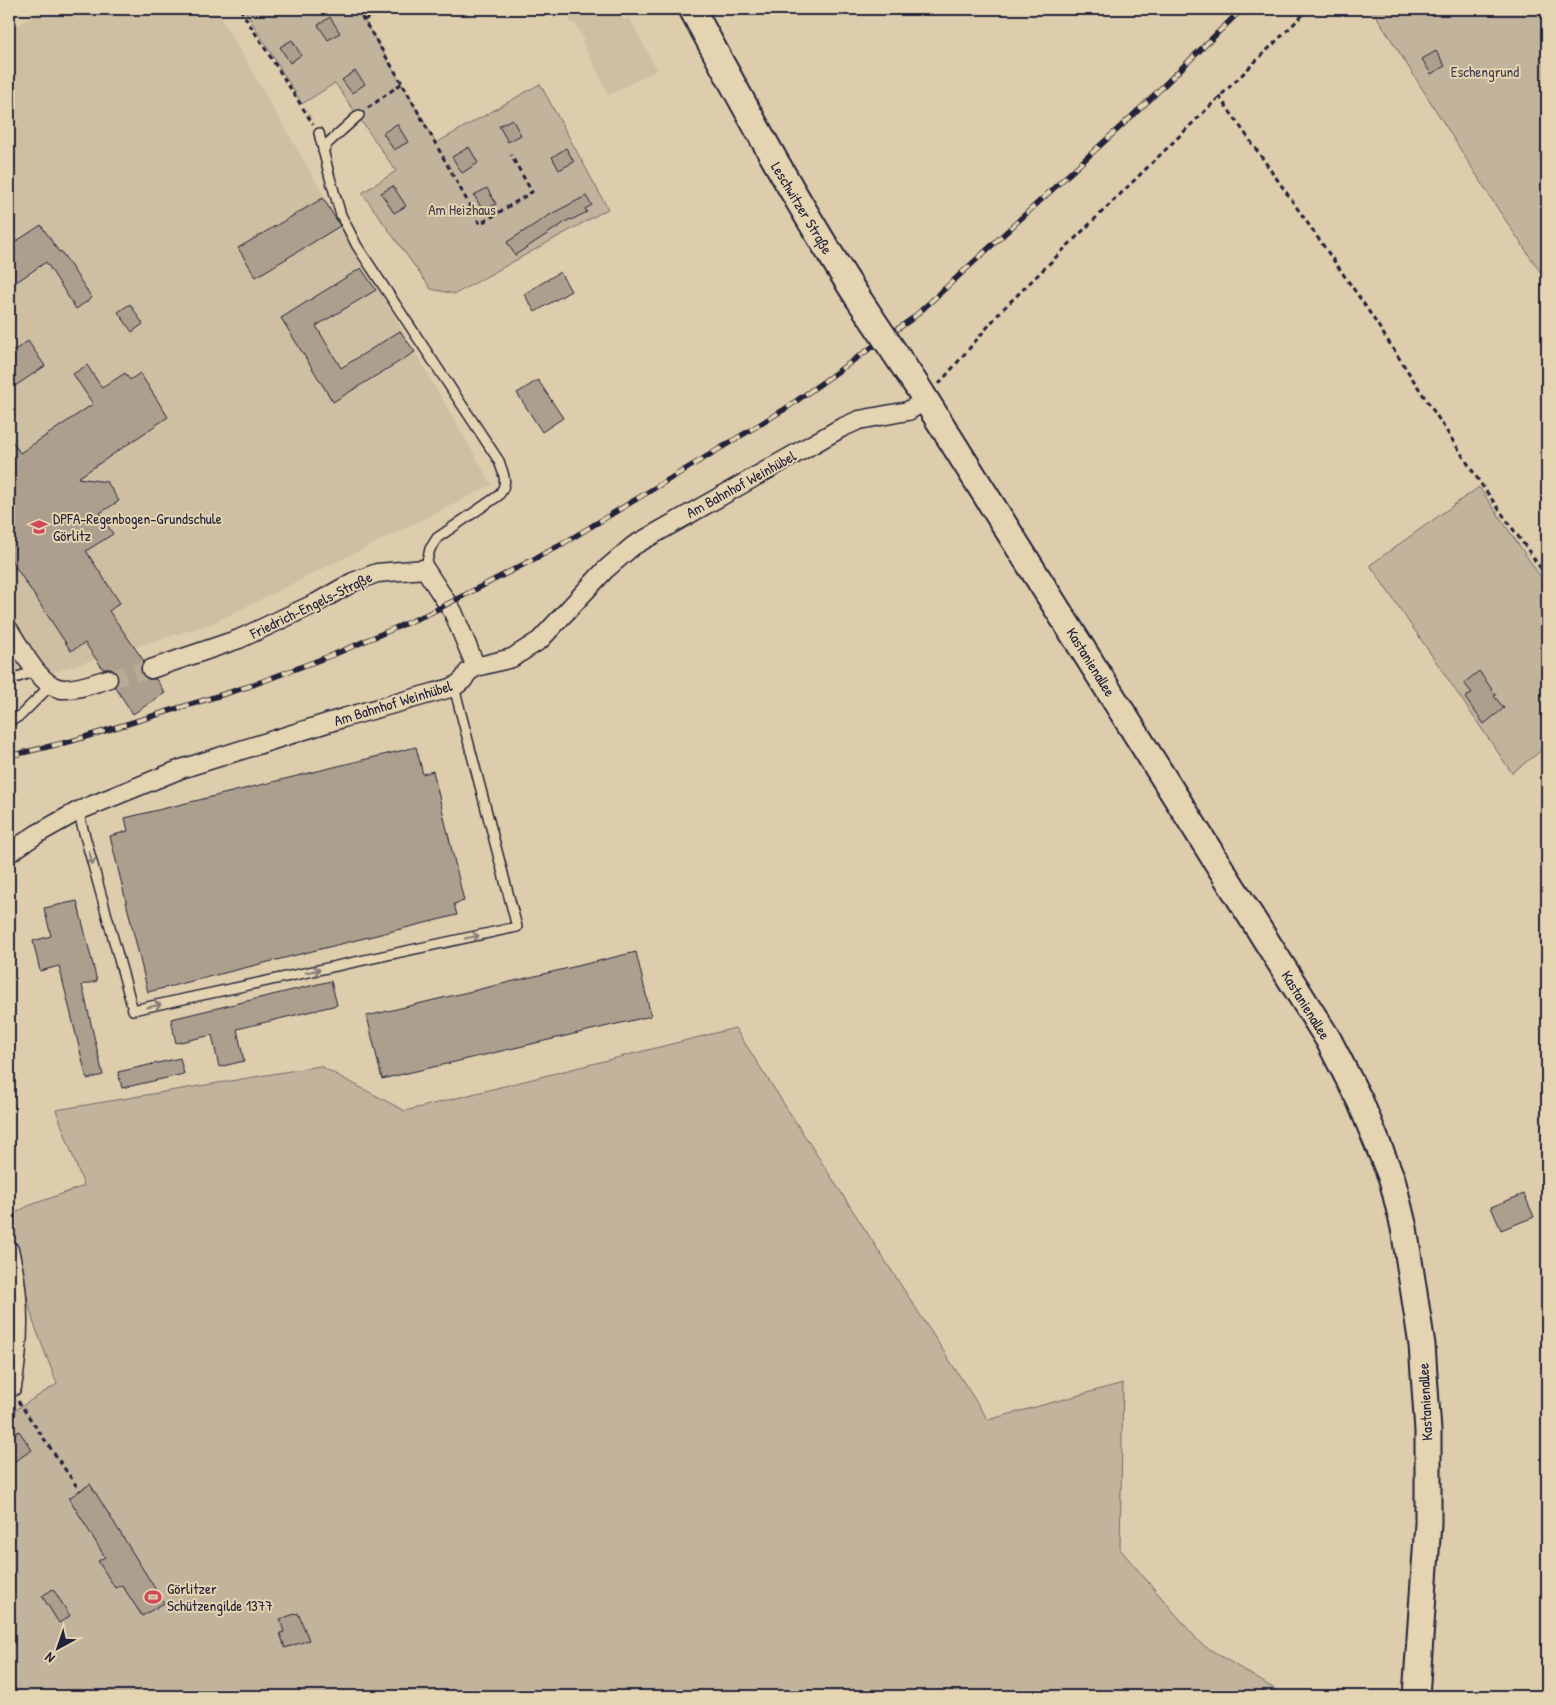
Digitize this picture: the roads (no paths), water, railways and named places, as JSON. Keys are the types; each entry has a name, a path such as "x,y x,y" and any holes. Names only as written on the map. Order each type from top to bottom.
{"street":[{"name":"Leschwitzer Straße","path":"692,9 771,155 824,245 921,393"},
{"name":"Am Bahnhof Weinhübel","path":"9,853 37,834 78,811 181,769 343,718 454,687 463,680 468,672 476,667 512,658 540,640 605,570 633,546 841,428 859,420 908,411 921,393"},
{"name":"Kastanienallee","path":"921,393 1328,1039 1360,1101 1392,1179 1404,1228 1420,1336 1428,1431 1428,1523 1416,1696"},
{"path":"425,569 453,612 476,667"},
{"name":"Friedrich-Engels-Straße","path":"151,669 239,639 316,604 353,582 378,573 425,569"},
{"path":"9,630 35,670 51,686 62,689 76,688 108,680"},
{"path":"9,1250 14,1270 19,1334 12,1387"}],"lane":[{"path":"324,151 328,143 359,115"},
{"path":"319,133 341,215 357,246 499,462 505,478 504,489 498,496 437,538 430,549 425,569"},
{"path":"9,678 18,677 35,670"},
{"path":"9,722 21,715 51,686"},
{"path":"78,811 132,1010 517,927 454,687"}],"tunnel":[{"path":"108,679 151,669"}],"railway":[{"path":"9,756 72,741 250,686 335,654 430,613 559,546 785,409 913,318 1144,105 1242,9"}],"place":[{"name":"DPFA-Regenbogen-Grundschule Görlitz","path":"39,527"},
{"name":"Görlitzer Schützengilde 1377","path":"153,1597"}],"park label":[{"name":"Eschengrund","path":"1485,71"},
{"name":"Am Heizhaus","path":"462,209"}]}
